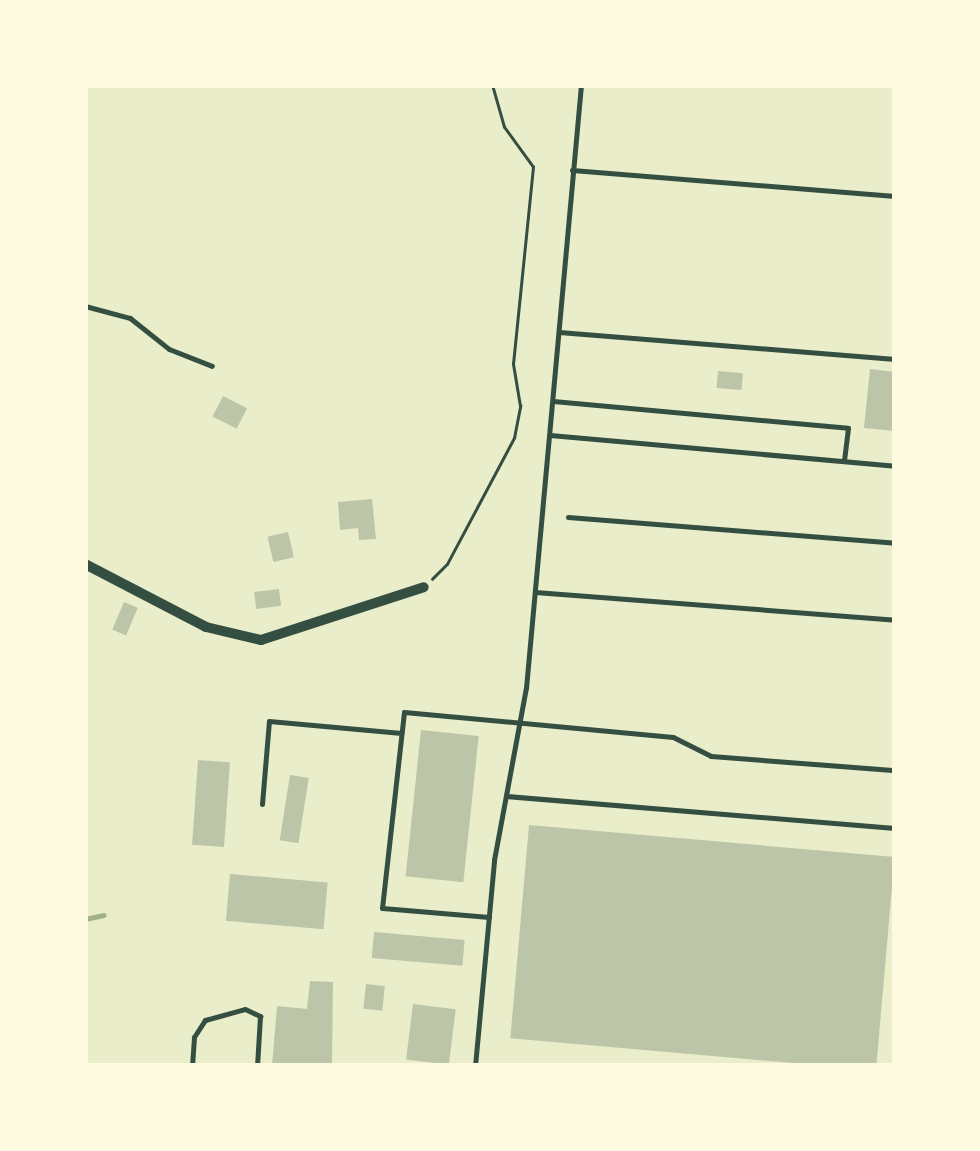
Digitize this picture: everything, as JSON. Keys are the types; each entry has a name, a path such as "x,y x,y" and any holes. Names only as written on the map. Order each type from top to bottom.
{"street":[{"path":"85,564 206,627 262,640 424,587"}],"lane":[{"path":"476,1066 489,918 535,592 582,85"},
{"path":"572,170 895,196"},
{"path":"85,306 130,318 169,349 212,366"},
{"path":"559,332 895,359"},
{"path":"553,401 848,428 844,461"},
{"path":"550,435 895,466"},
{"path":"568,517 895,543"},
{"path":"535,592 895,620"},
{"path":"489,918 382,908 404,712 674,736 711,756 895,770"},
{"path":"262,804 269,721 401,734"},
{"path":"506,796 895,828"},
{"path":"192,1066 194,1037 205,1020 245,1009 260,1016 257,1066"}],"path":[{"path":"424,587 447,564 506,453 520,406 513,364 533,167 504,126 492,85"}],"building":[{"path":"870,369 895,372 895,431 864,428"},
{"path":"718,371 743,373 741,390 717,388"},
{"path":"223,396 247,408 237,429 213,416"},
{"path":"372,499 376,539 359,540 358,528 340,530 338,502"},
{"path":"288,532 294,557 273,562 268,537"},
{"path":"279,589 281,606 256,609 254,592"},
{"path":"124,602 138,608 126,635 112,630"},
{"path":"421,730 479,736 463,882 406,876"},
{"path":"198,760 230,762 224,847 192,845"},
{"path":"290,775 309,778 298,843 280,840"},
{"path":"529,825 895,857 876,1066 828,1066 510,1038"},
{"path":"230,874 328,883 324,929 226,921"},
{"path":"374,932 465,940 462,966 372,958"},
{"path":"310,981 333,982 332,1066 272,1066 277,1006 307,1009"},
{"path":"366,984 385,986 382,1011 363,1009"},
{"path":"413,1004 456,1009 449,1065 406,1060"}],"waterway":[{"path":"85,919 104,915"}]}
